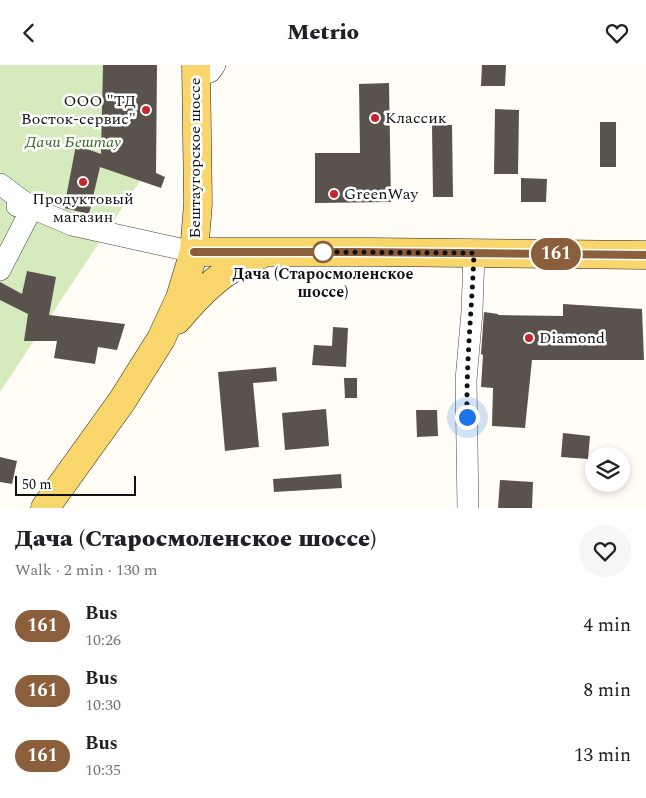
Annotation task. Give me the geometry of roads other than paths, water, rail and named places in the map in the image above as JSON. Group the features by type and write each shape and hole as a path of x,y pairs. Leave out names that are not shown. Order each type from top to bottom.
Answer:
{"main road":[{"name":"Бештаугорское шоссе","path":"45,508 122,401 161,339 180,298 194,252 198,204 202,69"},
{"path":"198,204 205,221 220,233 238,242 271,252"},
{"path":"194,252 646,255"},
{"path":"161,339 198,295 229,269 248,259 271,252"}],"lane":[{"path":"0,184 32,208"},
{"path":"0,202 32,208 72,225 194,252"},
{"path":"0,270 32,208"},
{"path":"468,508 466,380 472,312 474,253"}],"place":[{"name":"ООО \"ТД Восток-сервис\"","path":"146,110"},
{"name":"Классик","path":"375,118"},
{"name":"Продуктовый магазин","path":"83,182"},
{"name":"GreenWay","path":"334,194"},
{"name":"Дача (Старосмоленское шоссе)","path":"323,252"},
{"name":"Diamond","path":"529,338"}],"park label":[{"name":"Дачи Бештау","path":"73,142"}]}
